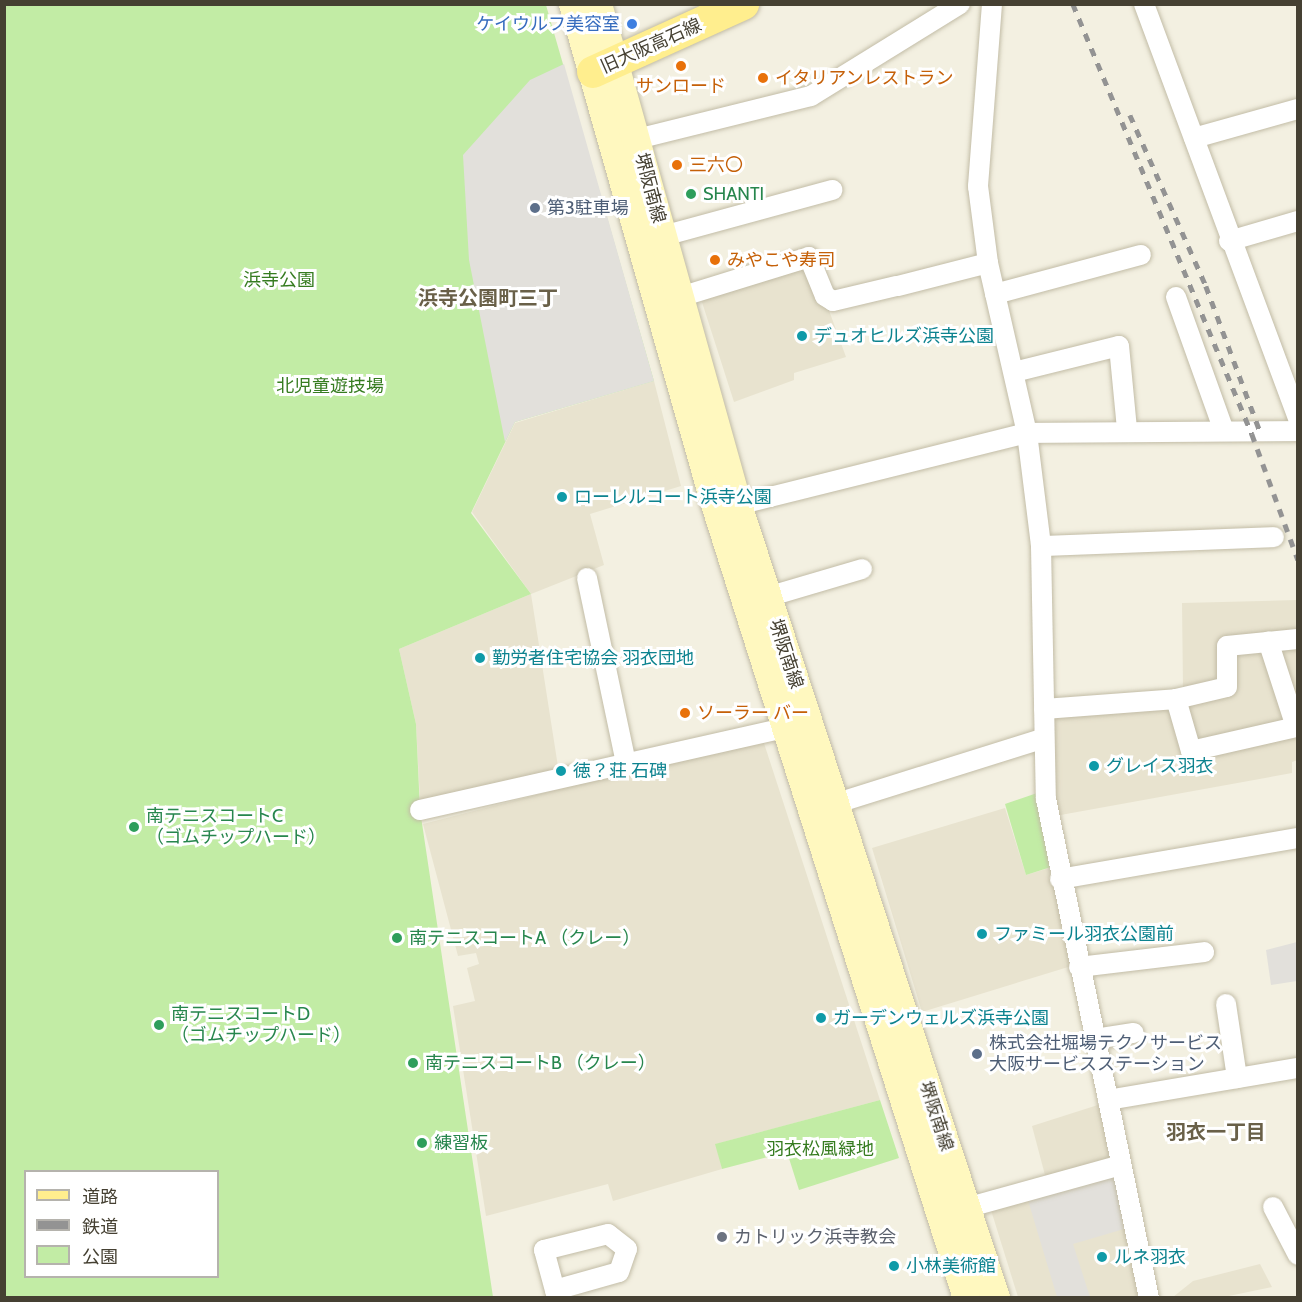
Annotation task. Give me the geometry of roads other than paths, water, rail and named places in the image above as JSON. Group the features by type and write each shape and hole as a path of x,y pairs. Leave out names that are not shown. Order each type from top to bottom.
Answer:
{"main road":[{"name":"堺阪南線","path":"573,4 637,139 652,239 680,297 738,505 767,597 796,725 834,804 996,1298"},
{"name":"堺阪南線","path":"598,4 604,68 652,239 967,1298"},
{"name":"旧大阪高石線","path":"604,68 742,4"}],"street":[{"path":"637,139 811,96 960,4"},
{"path":"992,4 978,186 988,263 1027,433 1041,546 1046,799 1060,879 1108,1100 1118,1166 1149,1298"},
{"path":"1144,4 1194,138 1229,241 1298,419"},
{"path":"1194,138 1298,109"},
{"path":"652,239 832,190"},
{"path":"1229,241 1298,220"},
{"path":"995,294 1141,255"},
{"path":"680,297 808,257 825,296 833,301 988,263"},
{"path":"1176,297 1224,431"},
{"path":"1014,372 1119,346 1127,429"},
{"path":"738,505 1027,433 1127,429 1298,431"},
{"path":"1041,546 1274,537"},
{"path":"767,597 862,568"},
{"path":"588,578 626,763"},
{"path":"1044,709 1176,699 1227,687 1227,646 1298,639"},
{"path":"1176,699 1191,751 1296,726 1268,641"},
{"path":"420,810 796,725"},
{"path":"834,804 1044,738"},
{"path":"1060,879 1298,838"},
{"path":"1079,968 1174,948 1204,952"},
{"path":"1226,1004 1237,1078"},
{"path":"1095,1039 1134,1034"},
{"path":"1108,1100 1298,1068"},
{"path":"966,1208 1118,1166"},
{"path":"1273,1207 1298,1255"}],"railway":[{"path":"1073,4 1252,434 1298,560"},
{"path":"1130,115 1206,286 1260,431"}],"place":[{"name":"ケイウルフ美容室","path":"632,24"},
{"name":"サンロード","path":"681,66"},
{"name":"イタリアンレストラン","path":"763,78"},
{"name":"三六〇","path":"677,165"},
{"name":"SHANTI","path":"691,194"},
{"name":"第3駐車場","path":"535,208"},
{"name":"みやこや寿司","path":"715,260"},
{"name":"デュオヒルズ浜寺公園","path":"802,336"},
{"name":"ローレルコート浜寺公園","path":"562,497"},
{"name":"勤労者住宅協会 羽衣団地","path":"480,658"},
{"name":"ソーラー バー","path":"685,713"},
{"name":"グレイス羽衣","path":"1094,766"},
{"name":"徳？荘 石碑","path":"561,771"},
{"name":"南テニスコートC （ゴムチップハード）","path":"134,827"},
{"name":"ファミール羽衣公園前","path":"982,934"},
{"name":"南テニスコートA （クレー）","path":"397,938"},
{"name":"ガーデンウェルズ浜寺公園","path":"821,1018"},
{"name":"南テニスコートD （ゴムチップハード）","path":"159,1025"},
{"name":"株式会社堀場テクノサービス 大阪サービスステーション","path":"977,1054"},
{"name":"南テニスコートB （クレー）","path":"413,1063"},
{"name":"練習板","path":"422,1143"},
{"name":"カトリック浜寺教会","path":"722,1237"},
{"name":"ルネ羽衣","path":"1102,1257"},
{"name":"小林美術館","path":"894,1266"}],"district":[{"name":"浜寺公園町三丁","path":"488,298"},
{"name":"羽衣一丁目","path":"1216,1132"}],"park label":[{"name":"浜寺公園","path":"279,280"},
{"name":"北児童遊技場","path":"330,386"},
{"name":"羽衣松風緑地","path":"820,1149"}]}
